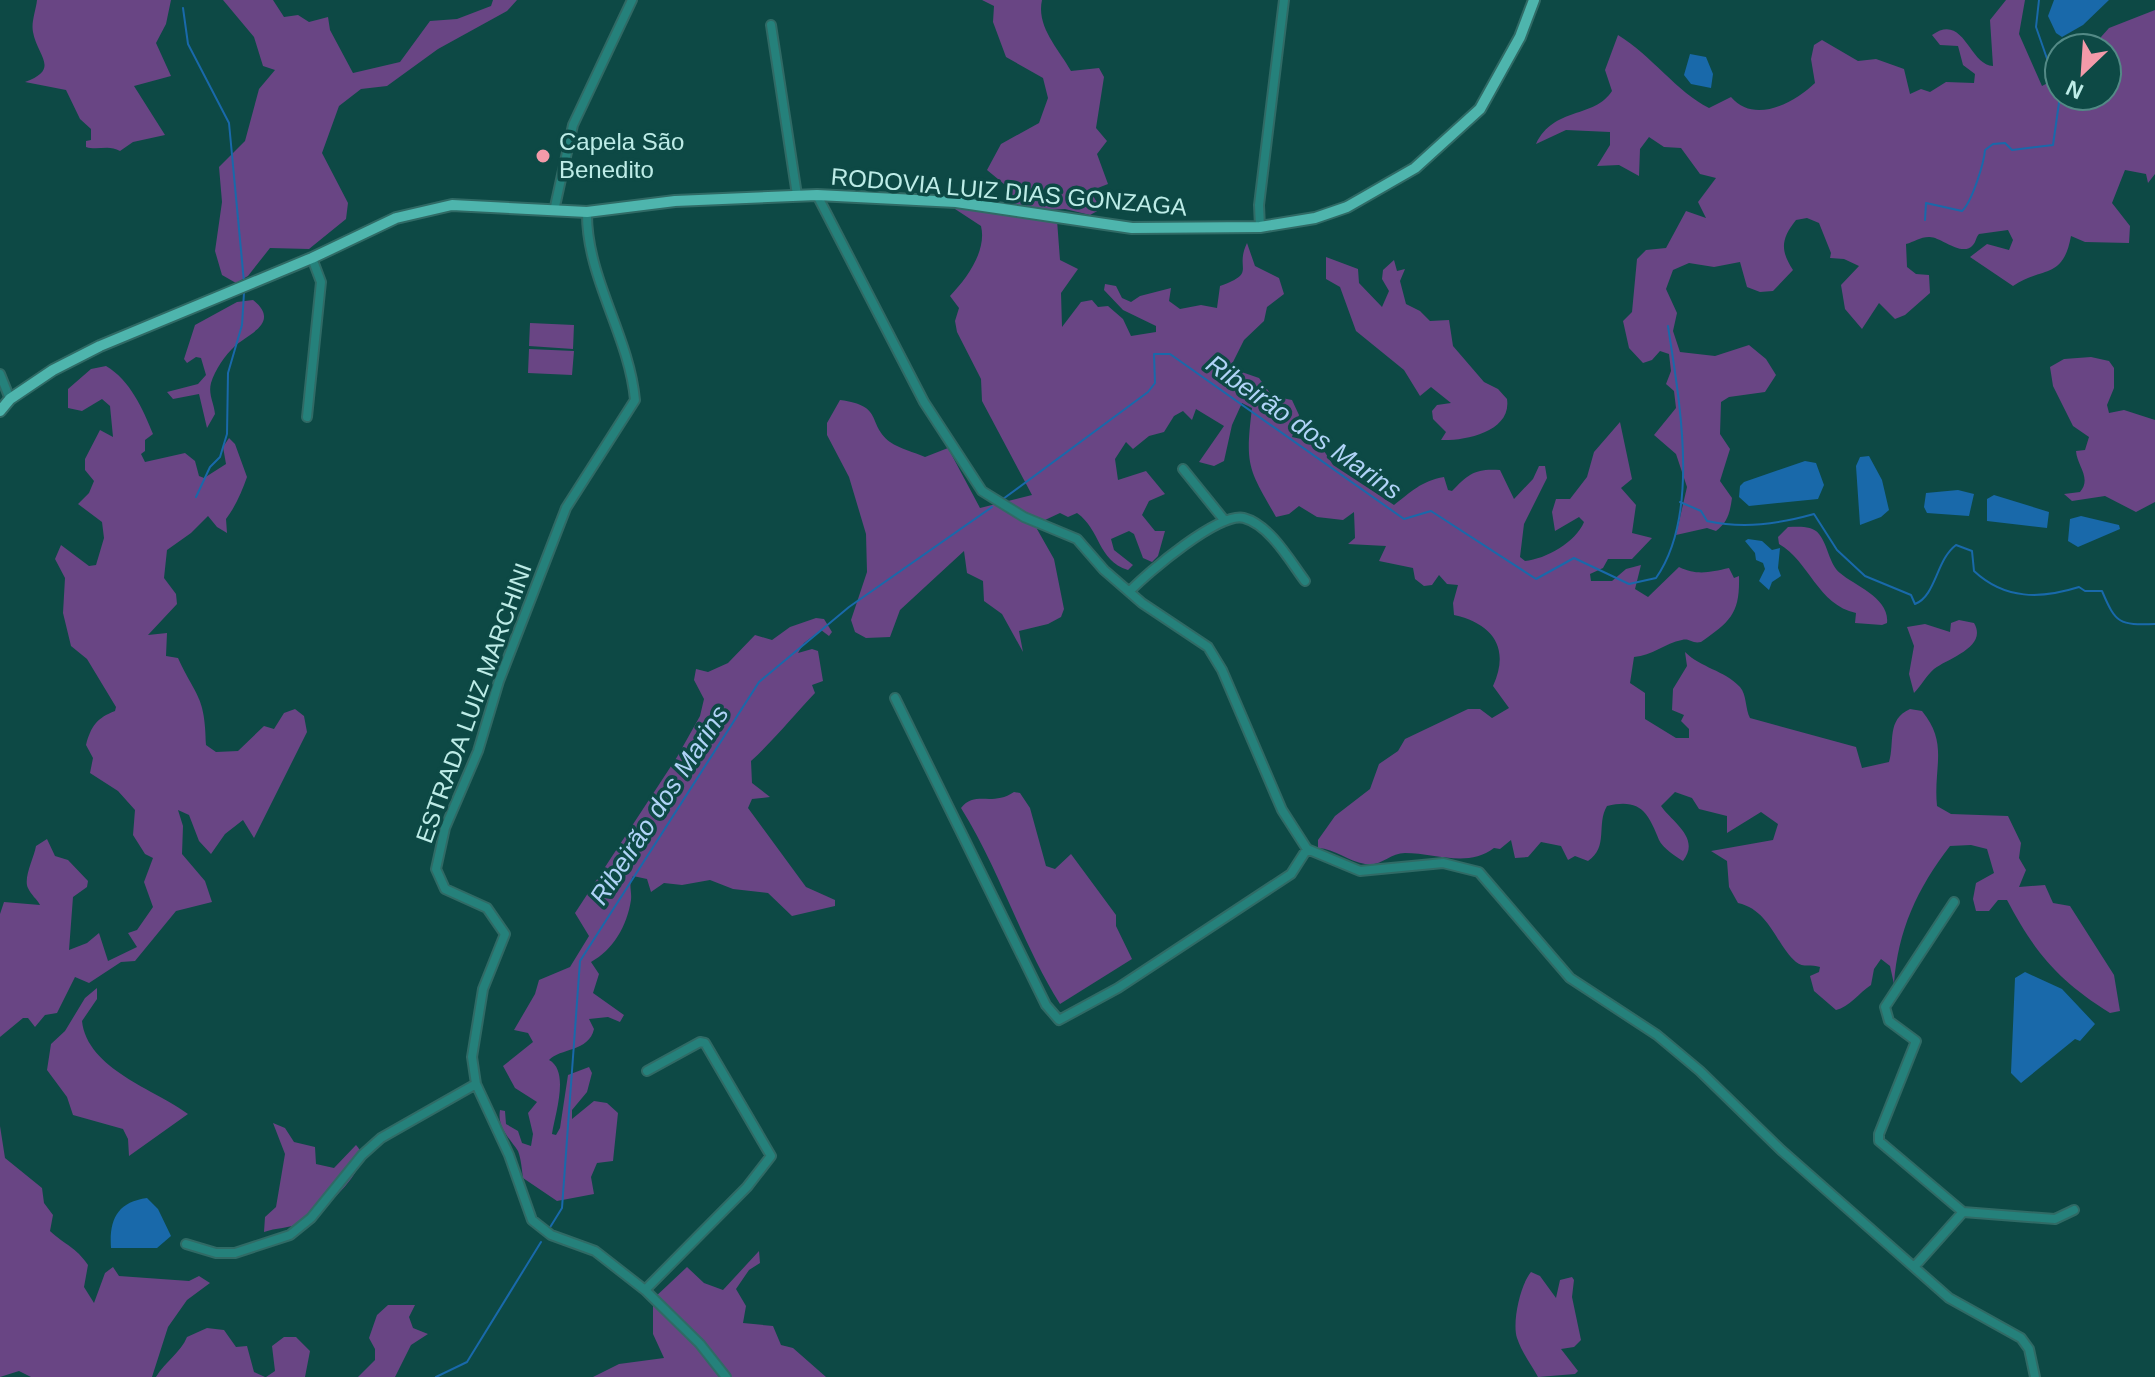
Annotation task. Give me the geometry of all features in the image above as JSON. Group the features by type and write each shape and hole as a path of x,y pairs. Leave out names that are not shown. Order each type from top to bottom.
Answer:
{"main road":[{"name":"RODOVIA LUIZ DIAS GONZAGA","path":"0,411 10,399 100,346 312,258 396,218 430,209 476,205 587,212 675,201 817,195 956,202 1132,228 1260,227 1315,218 1347,207 1415,168 1451,138 1480,109 1520,37 1534,0"}],"street":[{"path":"554,211 573,125 632,0"},
{"path":"1260,227 1261,191 1284,0"},
{"path":"771,25 797,195"},
{"path":"817,195 917,389 982,491 1024,517 1077,539 1104,570 1208,647 1222,670 1282,810 1307,849 1360,871 1443,863 1479,872 1501,893 1570,978 1657,1035 1700,1071 1781,1150 1960,1305 2021,1338 2029,1349 2035,1377"},
{"name":"ESTRADA LUIZ MARCHINI","path":"587,212 592,254 625,348 635,400 566,508 499,681 478,751 445,828 436,869 439,882 445,889 487,908 505,934 483,989 472,1057 476,1084 509,1155 532,1220 551,1235 595,1251 645,1290 700,1344 726,1377"},
{"path":"307,417 321,282 312,258"},
{"path":"0,374 10,399"},
{"path":"1183,469 1225,521"},
{"path":"1130,591 1184,546 1225,521 1245,518 1255,524 1305,581"},
{"path":"895,698 1046,1005 1059,1020 1118,988 1291,874 1307,849"},
{"path":"1954,902 1885,1007 1889,1021 1916,1041 1878,1138 1963,1212 2055,1219 2074,1210"},
{"path":"645,1290 747,1187 771,1156 705,1043 700,1042 647,1071"},
{"path":"186,1244 216,1253 235,1253 290,1235 311,1218 362,1155 381,1138 476,1084"},
{"path":"1914,1267 1963,1212"}],"shaded area":[{"path":"37,0 171,0 166,24 156,43 171,76 134,86 165,135 133,142 120,151 86,147 86,141 91,140 91,129 80,119 66,90 25,82 36,77 44,67 33,28"},
{"path":"223,0 273,0 284,17 298,15 309,22 328,17 330,30 353,73 400,62 430,21 457,19 491,6 493,0 517,0 507,11 438,49 387,86 361,89 339,106 322,153 348,203 346,219 309,249 270,248 248,276 236,283 222,275 215,251 222,202 219,167 245,141 259,89 275,70 263,66 254,37"},
{"path":"982,0 1042,0 1045,29 1071,71 1099,68 1104,77 1096,128 1107,141 1097,154 1108,184 1090,191 1101,209 1090,215 1065,209 1030,211 1057,220 1060,260 1078,269 1061,293 1062,327 1081,302 1092,300 1098,307 1108,306 1123,319 1131,336 1156,332 1156,326 1123,310 1104,290 1105,284 1116,286 1122,298 1131,302 1140,296 1171,288 1169,301 1180,309 1201,305 1217,308 1220,286 1242,273 1247,243 1255,266 1279,278 1284,294 1267,307 1264,321 1244,340 1230,368 1259,378 1272,396 1292,400 1299,415 1292,437 1319,443 1333,465 1394,505 1429,481 1444,477 1448,490 1452,491 1473,473 1485,470 1500,470 1514,499 1533,479 1539,466 1545,466 1547,478 1524,524 1520,557 1525,561 1559,548 1580,529 1584,522 1579,517 1555,531 1552,512 1556,499 1570,499 1587,477 1594,452 1620,422 1632,479 1621,488 1636,505 1632,533 1652,538 1632,559 1608,559 1603,568 1590,574 1591,581 1612,581 1626,569 1641,565 1635,589 1648,597 1679,567 1698,572 1729,568 1734,578 1739,576 1738,599 1732,615 1711,635 1701,642 1682,640 1634,657 1630,683 1645,693 1645,719 1676,738 1689,738 1689,729 1681,721 1684,715 1672,710 1673,689 1687,666 1685,652 1740,687 1750,718 1856,747 1862,768 1889,762 1897,719 1910,709 1922,711 1938,745 1937,806 1951,814 2008,816 2021,843 2019,858 2026,870 2019,887 2045,885 2053,903 2070,906 2114,975 2120,1011 2110,1013 2062,977 2038,950 2007,900 1998,900 1989,911 1976,911 1973,899 1976,883 1994,873 1987,849 1971,845 1950,846 1919,894 1900,946 1894,984 1890,966 1881,959 1874,969 1871,985 1850,1003 1836,1010 1814,991 1810,976 1819,972 1820,967 1796,962 1765,920 1749,907 1738,903 1729,887 1727,861 1711,851 1773,840 1778,824 1761,812 1727,833 1727,816 1699,809 1692,798 1675,792 1661,806 1687,838 1688,853 1683,861 1661,843 1647,815 1628,804 1607,806 1598,849 1588,861 1575,856 1568,860 1561,846 1541,842 1528,857 1515,858 1511,840 1500,849 1494,848 1473,857 1405,853 1371,864 1318,848 1318,840 1335,816 1370,789 1379,764 1398,751 1405,739 1468,709 1480,709 1492,718 1509,708 1493,686 1500,661 1495,640 1479,625 1454,615 1453,603 1458,585 1447,584 1439,575 1432,585 1424,586 1415,579 1413,568 1379,561 1386,546 1348,544 1355,538 1354,512 1343,520 1317,517 1299,506 1289,514 1276,517 1251,466 1252,408 1242,403 1232,425 1224,461 1214,466 1199,462 1224,426 1196,409 1192,420 1183,411 1174,416 1164,432 1149,436 1133,449 1126,442 1115,459 1118,480 1146,471 1165,494 1149,501 1142,515 1155,531 1165,531 1158,556 1152,562 1143,558 1134,534 1129,531 1111,539 1114,550 1133,565 1128,570 1118,565 1110,559 1091,528 1077,513 1068,517 1060,513 1045,520 1037,529 1054,559 1064,609 1061,617 1048,624 1019,631 1023,652 1002,614 984,601 983,581 967,573 964,551 900,610 890,637 866,638 855,632 851,620 867,572 866,534 849,477 827,435 827,423 840,400 863,406 883,435 898,447 925,457 948,448 980,508 1032,495 982,401 981,379 957,332 955,321 959,308 950,296 974,264 982,235 981,226 955,209 1008,206 1011,196 1004,184 987,170 1001,144 1039,123 1048,98 1043,78 1006,57 993,22 994,6"},
{"path":"2006,0 2025,0 2019,34 2043,85 2043,112 2123,112 2123,32 2105,32 2155,10 2155,174 2148,183 2146,174 2125,170 2112,203 2130,226 2129,243 2085,242 2071,236 2063,260 2057,266 2013,286 1970,257 1987,244 2009,250 2013,240 2008,230 1979,234 1973,245 1963,249 1926,237 1906,244 1907,267 1916,274 1929,275 1930,293 1905,315 1895,319 1879,303 1862,329 1845,309 1841,285 1859,266 1844,259 1830,258 1831,253 1819,223 1807,218 1796,220 1787,233 1784,250 1793,270 1773,291 1760,292 1747,287 1740,262 1714,267 1689,263 1673,270 1666,289 1677,313 1673,331 1680,352 1715,356 1749,345 1766,359 1776,375 1765,392 1729,397 1721,402 1720,434 1730,449 1720,481 1732,498 1726,520 1716,531 1707,528 1676,535 1687,487 1676,454 1654,435 1676,408 1674,391 1666,384 1671,371 1669,354 1660,351 1652,360 1643,363 1629,348 1623,321 1632,312 1637,259 1646,250 1666,248 1686,211 1706,218 1698,202 1716,178 1700,174 1681,148 1664,147 1649,137 1640,149 1639,176 1619,165 1597,166 1610,145 1610,132 1566,130 1536,144 1553,124 1595,106 1612,91 1605,70 1618,35 1686,93 1709,108 1731,97 1741,105 1763,110 1786,103 1815,83 1811,59 1814,45 1822,40 1858,61 1876,59 1904,69 1910,94 1921,89 1930,92 1946,82 1974,83 1975,74 1963,65 1958,46 1940,45 1932,35 1952,30 1959,34 1978,58 1993,66 1990,20"},
{"path":"1326,257 1358,269 1359,283 1382,307 1389,291 1382,279 1383,270 1394,260 1397,271 1405,269 1400,281 1406,304 1430,321 1449,320 1453,346 1484,382 1498,389 1507,399 1507,410 1502,419 1494,427 1473,436 1441,440 1446,432 1433,419 1432,411 1437,405 1451,403 1431,387 1420,396 1404,370 1356,331 1340,287 1326,279"},
{"path":"253,300 261,308 263,322 231,350 215,373 210,391 215,414 207,428 199,394 173,399 167,392 198,384 206,375 201,358 196,357 187,363 184,359 195,325 237,302"},
{"path":"530,323 574,325 573,349 529,346"},
{"path":"529,349 574,351 572,375 528,373"},
{"path":"2091,357 2109,361 2114,368 2114,388 2107,405 2109,413 2124,410 2155,420 2155,502 2136,512 2105,496 2072,501 2064,494 2080,492 2083,487 2085,482 2076,451 2085,450 2089,437 2073,426 2053,386 2050,367 2064,359"},
{"path":"106,366 129,387 153,434 145,440 145,451 141,454 145,462 185,453 195,461 199,476 204,478 226,464 223,447 229,438 235,444 247,477 226,519 227,533 208,516 167,550 164,578 176,594 177,604 148,635 167,633 166,656 178,658 202,706 206,745 216,752 238,751 264,726 274,729 284,713 295,709 304,716 307,732 254,838 243,820 225,834 211,854 199,841 189,815 178,810 183,826 182,854 205,881 212,902 176,911 135,961 121,962 89,983 75,977 57,1013 45,1015 35,1027 28,1018 23,1018 0,1037 0,914 4,902 40,905 27,884 36,846 47,839 55,856 68,860 88,881 87,887 73,897 69,950 87,943 99,933 108,961 137,947 128,933 137,930 153,907 144,882 153,858 145,854 133,835 135,810 118,791 90,773 93,758 86,745 90,733 99,720 115,711 116,707 87,659 71,646 63,613 65,578 55,559 61,545 89,566 96,565 104,538 102,522 78,504 89,493 94,481 85,470 85,459 100,430 113,437 110,406 102,399 82,411 68,408 68,389 91,369"},
{"path":"1788,527 1805,527 1816,531 1836,569 1883,606 1887,623 1855,623 1856,613 1832,601 1779,544 1778,537"},
{"path":"816,618 824,619 832,632 829,636 821,630 804,643 798,653 812,649 818,651 823,681 812,685 815,693 751,761 752,783 770,797 752,799 748,808 806,887 835,900 835,906 792,916 768,893 733,889 710,880 682,885 664,883 651,892 647,879 633,876 629,910 622,928 606,951 591,962 599,974 593,993 624,1015 620,1022 608,1017 589,1019 594,1029 586,1042 549,1060 559,1073 560,1083 552,1134 556,1135 560,1128 568,1075 589,1067 592,1073 587,1092 572,1110 572,1119 594,1101 607,1103 618,1113 613,1161 597,1163 591,1177 594,1194 557,1201 523,1178 518,1151 500,1122 500,1110 505,1111 506,1124 518,1131 522,1143 531,1146 533,1134 528,1113 537,1102 515,1088 503,1066 533,1042 528,1033 514,1030 535,994 539,980 570,967 589,936 575,913 677,757 700,716 704,699 694,680 696,669 708,672 728,663 755,635 772,640 790,627"},
{"path":"1959,620 1974,623 1976,639 1965,651 1934,669 1914,693 1909,674 1914,646 1907,627 1925,624 1950,632 1951,623"},
{"path":"1020,793 1030,808 1046,866 1055,869 1071,854 1116,915 1116,926 1132,959 1060,1004 961,808 972,800 998,798"},
{"path":"97,988 97,999 82,1021 87,1038 96,1052 125,1076 188,1114 129,1156 128,1139 123,1129 73,1115 67,1097 47,1070 51,1044 65,1031 85,998"},
{"path":"273,1123 285,1128 294,1142 315,1147 316,1164 334,1168 356,1145 361,1154 353,1176 320,1210 301,1223 264,1232 265,1217 276,1207 285,1154"},
{"path":"0,1126 5,1158 42,1188 44,1203 53,1215 50,1231 75,1250 88,1265 84,1287 94,1303 105,1273 113,1267 119,1276 189,1281 199,1276 210,1283 187,1300 168,1327 152,1377 31,1377 19,1371 0,1377"},
{"path":"759,1251 760,1263 749,1270 736,1289 746,1306 743,1323 773,1326 781,1345 793,1348 826,1377 593,1377 619,1364 664,1358 653,1334 653,1299 687,1267 704,1283 723,1290"},
{"path":"1531,1272 1540,1276 1556,1298 1560,1280 1572,1277 1574,1280 1572,1297 1581,1340 1574,1347 1561,1349 1578,1371 1575,1374 1538,1377 1519,1343 1516,1314 1523,1286"},
{"path":"388,1305 415,1305 409,1317 413,1328 428,1334 411,1345 395,1377 358,1377 375,1360 375,1349 369,1338 377,1315"},
{"path":"207,1328 224,1330 236,1347 247,1346 254,1372 265,1377 156,1377 187,1337"},
{"path":"284,1337 296,1337 310,1351 305,1377 266,1377 275,1371 272,1346"}],"water":[{"path":"2054,0 2109,0 2083,25 2071,32 2056,32 2048,16"},
{"path":"1690,54 1706,57 1713,74 1711,88 1691,84 1684,75"},
{"path":"1869,456 1882,480 1889,510 1881,517 1860,525 1856,466 1860,457"},
{"path":"1805,461 1816,463 1824,485 1818,499 1749,506 1739,497 1740,486 1744,482"},
{"path":"1958,490 1974,494 1969,516 1927,513 1924,507 1926,493"},
{"path":"1994,495 2049,512 2047,528 1987,521 1987,499"},
{"path":"2081,516 2119,525 2120,529 2078,547 2068,541 2070,519"},
{"path":"1745,541 1762,541 1772,550 1780,548 1778,568 1781,576 1772,582 1769,590 1759,581 1765,569"},
{"path":"2025,972 2062,989 2095,1024 2080,1041 2075,1039 2021,1083 2011,1073 2015,978"},
{"path":"147,1198 158,1209 171,1236 157,1248 111,1248 117,1214 128,1204"}],"waterway":[{"path":"2039,0 2036,27 2043,47"},
{"name":"Ribeirão dos Marins","path":"183,8 188,44 229,123 244,282"},
{"path":"1925,220 1926,203 1962,211 1977,182 1985,150 1993,144 2005,143 2012,150 2053,145 2058,112"},
{"name":"Ribeirão dos Marins","path":"196,497 210,467 220,457 227,434 228,373 242,325 244,293"},
{"name":"Ribeirão dos Marins","path":"1003,499 1148,392 1155,383 1154,354 1170,354 1404,519 1431,511 1536,579 1574,558 1629,584 1656,578 1670,552 1682,489 1681,421 1668,326"},
{"path":"1680,502 1701,511 1707,521 1734,525 1774,523 1814,514 1837,550 1865,576 1911,595 1915,604 1927,594 1944,559 1956,545 1972,551 1974,571 1998,587 2037,595 2079,587 2085,591 2102,591 2120,620 2155,624"},
{"name":"Ribeirão dos Marins","path":"549,1229 562,1208 580,961 759,682 849,607 992,507"},
{"name":"Ribeirão dos Marins","path":"436,1377 467,1362 541,1242"}],"place":[{"name":"Capela São Benedito","path":"543,156"}]}
